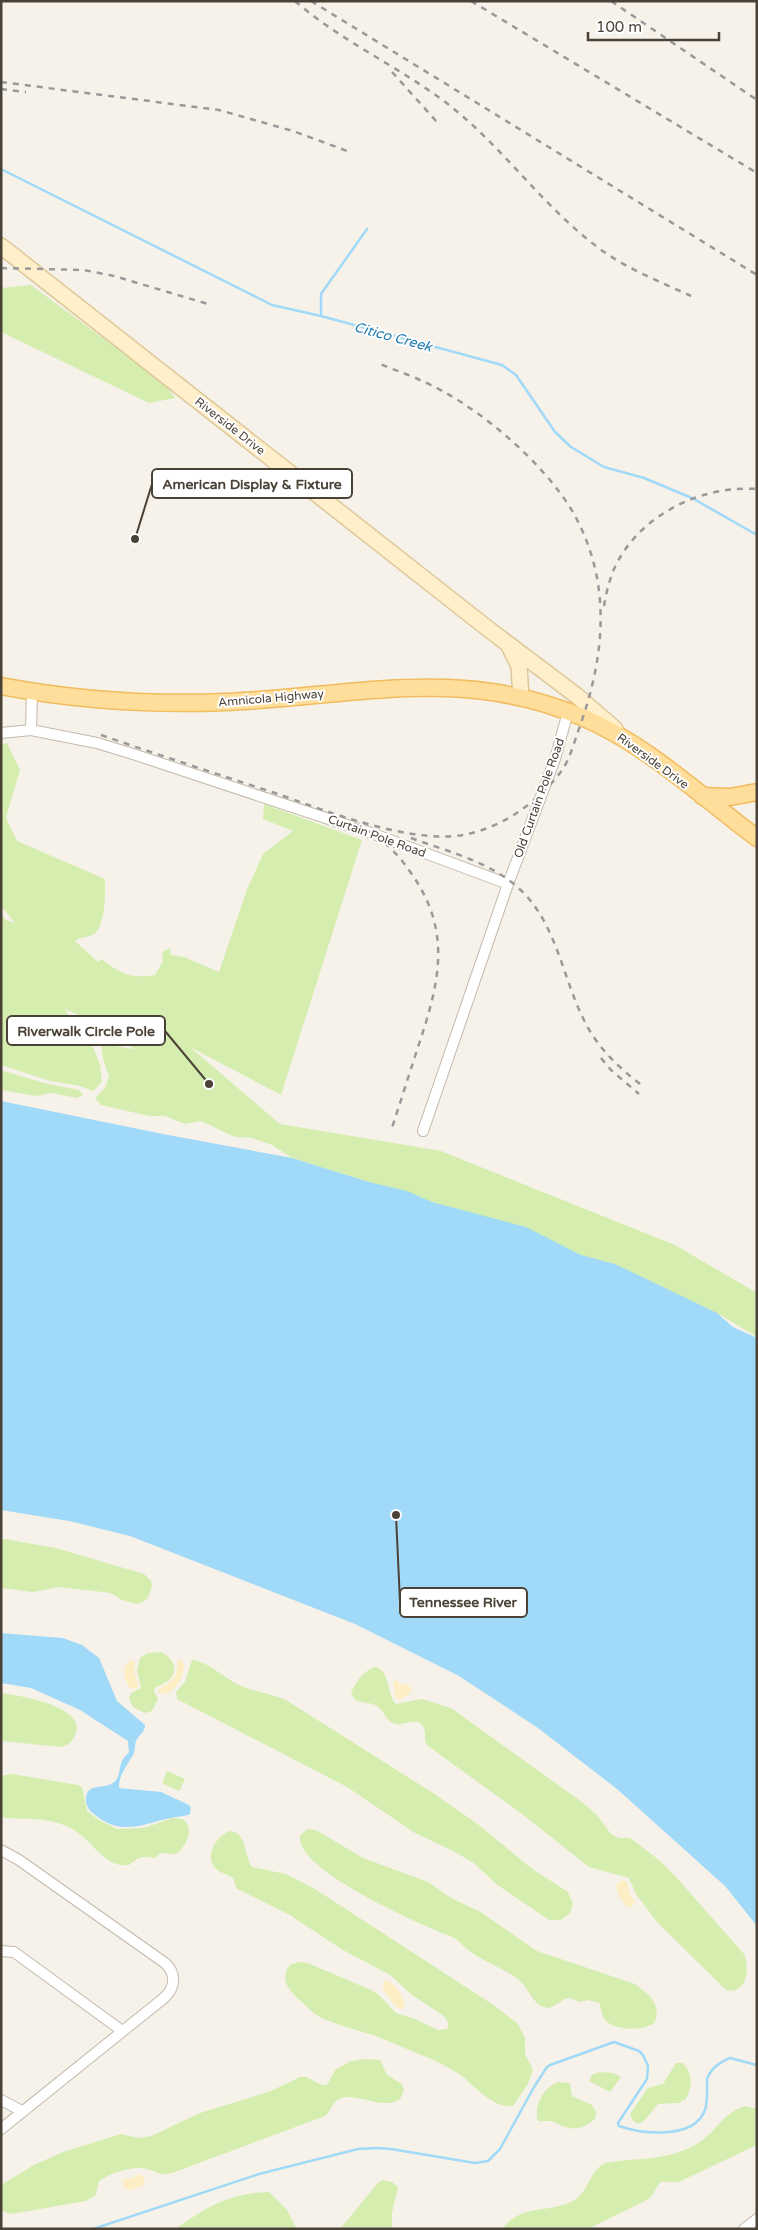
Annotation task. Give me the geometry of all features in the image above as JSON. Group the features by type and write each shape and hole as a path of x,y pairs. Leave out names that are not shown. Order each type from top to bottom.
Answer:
{"main road":[{"name":"Amnicola Highway","path":"1,686 32,692 124,702 174,704 227,702 382,688 434,687 477,689 539,703"},
{"name":"Riverside Drive","path":"539,703 598,724 628,741 756,836"},
{"path":"702,796 730,797 757,792"}],"street":[{"name":"Riverside Drive","path":"1,246 508,644 519,666 521,698"},
{"path":"508,644 577,696 628,741"},
{"path":"31,730 32,692"},
{"name":"Old Curtain Pole Road","path":"508,884 555,759 568,712"},
{"name":"Curtain Pole Road","path":"1,733 31,730 97,743 371,833 508,884"},
{"path":"423,1131 508,884"},
{"path":"1,1850 19,1860 170,1968 173,1982 168,1994 121,2030 1,2129"},
{"path":"1,1951 14,1952 121,2030"},
{"path":"1,2100 22,2111"},
{"path":"744,2229 757,2219"}],"green space":[{"path":"31,285 165,384 175,398 149,403 1,332 1,288"},
{"path":"7,743 20,770 6,818 17,841 105,879 104,908 101,924 94,934 75,941 98,962 101,959 132,976 155,975 163,961 162,952 170,948 171,955 184,957 219,972 246,892 263,854 293,831 263,819 264,804 362,840 281,1095 190,1047 280,1124 441,1151 675,1245 757,1293 757,1337 717,1313 432,1202 292,1158 272,1145 252,1138 235,1137 201,1121 185,1124 165,1116 149,1116 101,1105 95,1098 105,1088 109,1077 101,1044 134,1049 99,1025 65,1009 79,1031 89,1038 100,1064 102,1082 93,1091 80,1086 50,1081 1,1065 1,913 6,920 15,923 1,906 1,744"},
{"path":"1,1070 44,1083 79,1090 83,1095 77,1098 51,1093 36,1096 1,1090"},
{"path":"5,1539 56,1548 144,1574 151,1581 152,1586 148,1598 136,1604 122,1600 110,1593 94,1591 59,1587 33,1592 1,1588 1,1540"},
{"path":"160,1652 171,1660 174,1672 173,1676 155,1688 154,1691 158,1699 152,1711 145,1713 133,1707 129,1698 131,1693 141,1688 137,1670 140,1658 148,1653"},
{"path":"192,1660 209,1666 243,1687 286,1700 433,1793 479,1825 531,1868 568,1892 573,1904 570,1913 561,1920 549,1920 496,1884 475,1864 415,1833 347,1787 177,1699 176,1692 185,1682"},
{"path":"376,1667 384,1674 396,1704 422,1699 451,1708 582,1802 597,1815 611,1834 619,1838 633,1840 659,1860 744,1954 747,1966 743,1984 739,1988 726,1990 657,1922 636,1894 629,1878 589,1867 522,1814 428,1746 425,1741 425,1730 422,1725 416,1722 392,1723 377,1706 355,1700 351,1694 357,1681 372,1668"},
{"path":"1,1693 45,1702 66,1712 73,1719 77,1727 72,1740 61,1747 1,1741"},
{"path":"167,1771 185,1779 179,1791 162,1783"},
{"path":"12,1774 82,1787 87,1811 99,1820 117,1829 144,1828 172,1818 183,1819 189,1829 187,1841 176,1854 161,1853 155,1858 141,1857 129,1865 111,1862 83,1837 66,1826 49,1821 1,1817 1,1776"},
{"path":"307,1829 316,1830 363,1858 428,1882 451,1898 479,1911 537,1951 635,1984 649,1995 655,2004 657,2013 655,2022 645,2027 631,2029 617,2027 604,2019 599,2003 588,2000 580,2002 566,1998 549,2008 540,2005 518,1979 480,1958 454,1938 414,1921 362,1895 338,1880 317,1864 304,1850 300,1836"},
{"path":"230,1831 239,1835 252,1867 286,1874 315,1889 492,2004 517,2023 525,2038 525,2054 533,2070 528,2084 513,2106 498,2104 459,2074 432,2060 378,2037 321,2018 294,1995 286,1981 287,1971 290,1965 299,1962 308,1963 371,1990 379,1995 396,2013 415,2019 438,2030 447,2029 449,2024 444,2016 412,1995 390,1975 343,1950 288,1914 237,1889 233,1878 216,1869 211,1859 211,1853 216,1842 225,1833"},
{"path":"365,2059 380,2060 387,2075 402,2084 404,2091 400,2099 385,2103 344,2097 335,2102 325,2116 169,2174 160,2174 141,2168 125,2170 99,2181 96,2195 86,2201 9,2214 1,2210 1,2185 34,2165 63,2152 121,2134 138,2138 151,2136 200,2113 271,2091 300,2077 306,2077 322,2085 327,2085 335,2070 351,2061"},
{"path":"676,2063 682,2063 689,2071 691,2085 686,2099 679,2103 658,2104 641,2123 637,2123 630,2114 648,2088 663,2084"},
{"path":"600,2072 613,2073 621,2077 610,2092 589,2081 592,2075"},
{"path":"559,2082 570,2083 572,2096 592,2105 596,2112 595,2119 579,2128 565,2127 552,2121 538,2121 537,2109 541,2097 544,2092"},
{"path":"746,2106 757,2109 757,2145 681,2181 660,2182 651,2197 645,2201 588,2229 502,2229 518,2215 573,2201 582,2192 596,2171 605,2163 661,2157 683,2150 702,2140 731,2113"},
{"path":"382,2180 392,2182 398,2187 392,2213 392,2229 340,2229 377,2184"},
{"path":"269,2192 287,2210 297,2229 175,2229 219,2203 241,2195"}],"sand":[{"path":"179,1659 184,1663 184,1668 177,1685 169,1692 158,1693 159,1689 170,1681 177,1672 177,1662"},
{"path":"131,1660 135,1662 134,1674 139,1686 134,1689 130,1688 124,1673 126,1666"},
{"path":"396,1680 401,1684 409,1685 412,1689 410,1693 399,1700 396,1699 393,1682"},
{"path":"622,1880 627,1882 630,1895 635,1902 631,1907 626,1906 619,1896 616,1885"},
{"path":"386,1980 393,1984 400,1993 405,2004 403,2009 397,2008 383,1990 383,1984"},
{"path":"139,2174 145,2178 143,2186 130,2190 124,2188 123,2179 133,2178"}],"water":[{"path":"1,1101 292,1158 369,1182 407,1191 432,1202 526,1227 581,1255 615,1264 717,1313 733,1327 757,1338 757,1926 725,1886 617,1789 538,1728 459,1676 355,1624 130,1536 69,1521 1,1510"},
{"path":"1,1633 63,1638 82,1645 99,1658 117,1701 145,1725 136,1741 133,1755 122,1775 119,1788 161,1792 191,1807 190,1814 132,1827 123,1827 104,1821 92,1812 86,1802 87,1793 92,1788 107,1785 116,1780 121,1764 129,1752 128,1741 80,1710 31,1688 1,1683"}],"waterway":[{"name":"Citico Creek","path":"1,169 272,305 321,316 502,365 516,375 555,432 571,447 604,467 644,478 692,498 757,535"},
{"path":"321,316 321,294 367,229"},
{"path":"93,2229 259,2174 358,2149 391,2149 475,2163 488,2161 500,2149 547,2067 614,2042 639,2051 648,2066 647,2079 618,2123 619,2126 641,2131 666,2132 679,2130 699,2120 705,2110 707,2079 716,2066 723,2061 730,2058 757,2065"}],"railway":[{"path":"295,1 351,42 411,78 449,105 488,140 542,197 600,249 633,269 691,296"},
{"path":"311,1 757,275"},
{"path":"471,1 757,173"},
{"path":"611,1 757,100"},
{"path":"392,72 437,122"},
{"path":"1,82 219,110 293,131 350,152"},
{"path":"1,89 26,92"},
{"path":"1,268 84,270 114,276 208,304"},
{"path":"101,735 343,817 418,835 442,837 477,832 517,813 540,795 560,773 572,751 588,699 595,673 599,646 601,619 599,593 594,566 586,540 574,514 546,475 507,437 464,404 443,391 380,364"},
{"path":"604,606 612,574 625,550 638,534 655,519 673,508 714,492 735,489 757,489"},
{"path":"354,824 379,838 406,865 424,895 433,916 437,937 438,959 432,1002 391,1131"},
{"path":"411,838 465,857 491,869 515,885 529,898 556,946 582,1016 594,1037 608,1056 644,1087"},
{"path":"601,1058 611,1070 639,1094"}],"place":[{"name":"American Display & Fixture","path":"135,539"},
{"name":"Riverwalk Circle Pole","path":"209,1084"},
{"name":"Tennessee River","path":"396,1515"}]}
